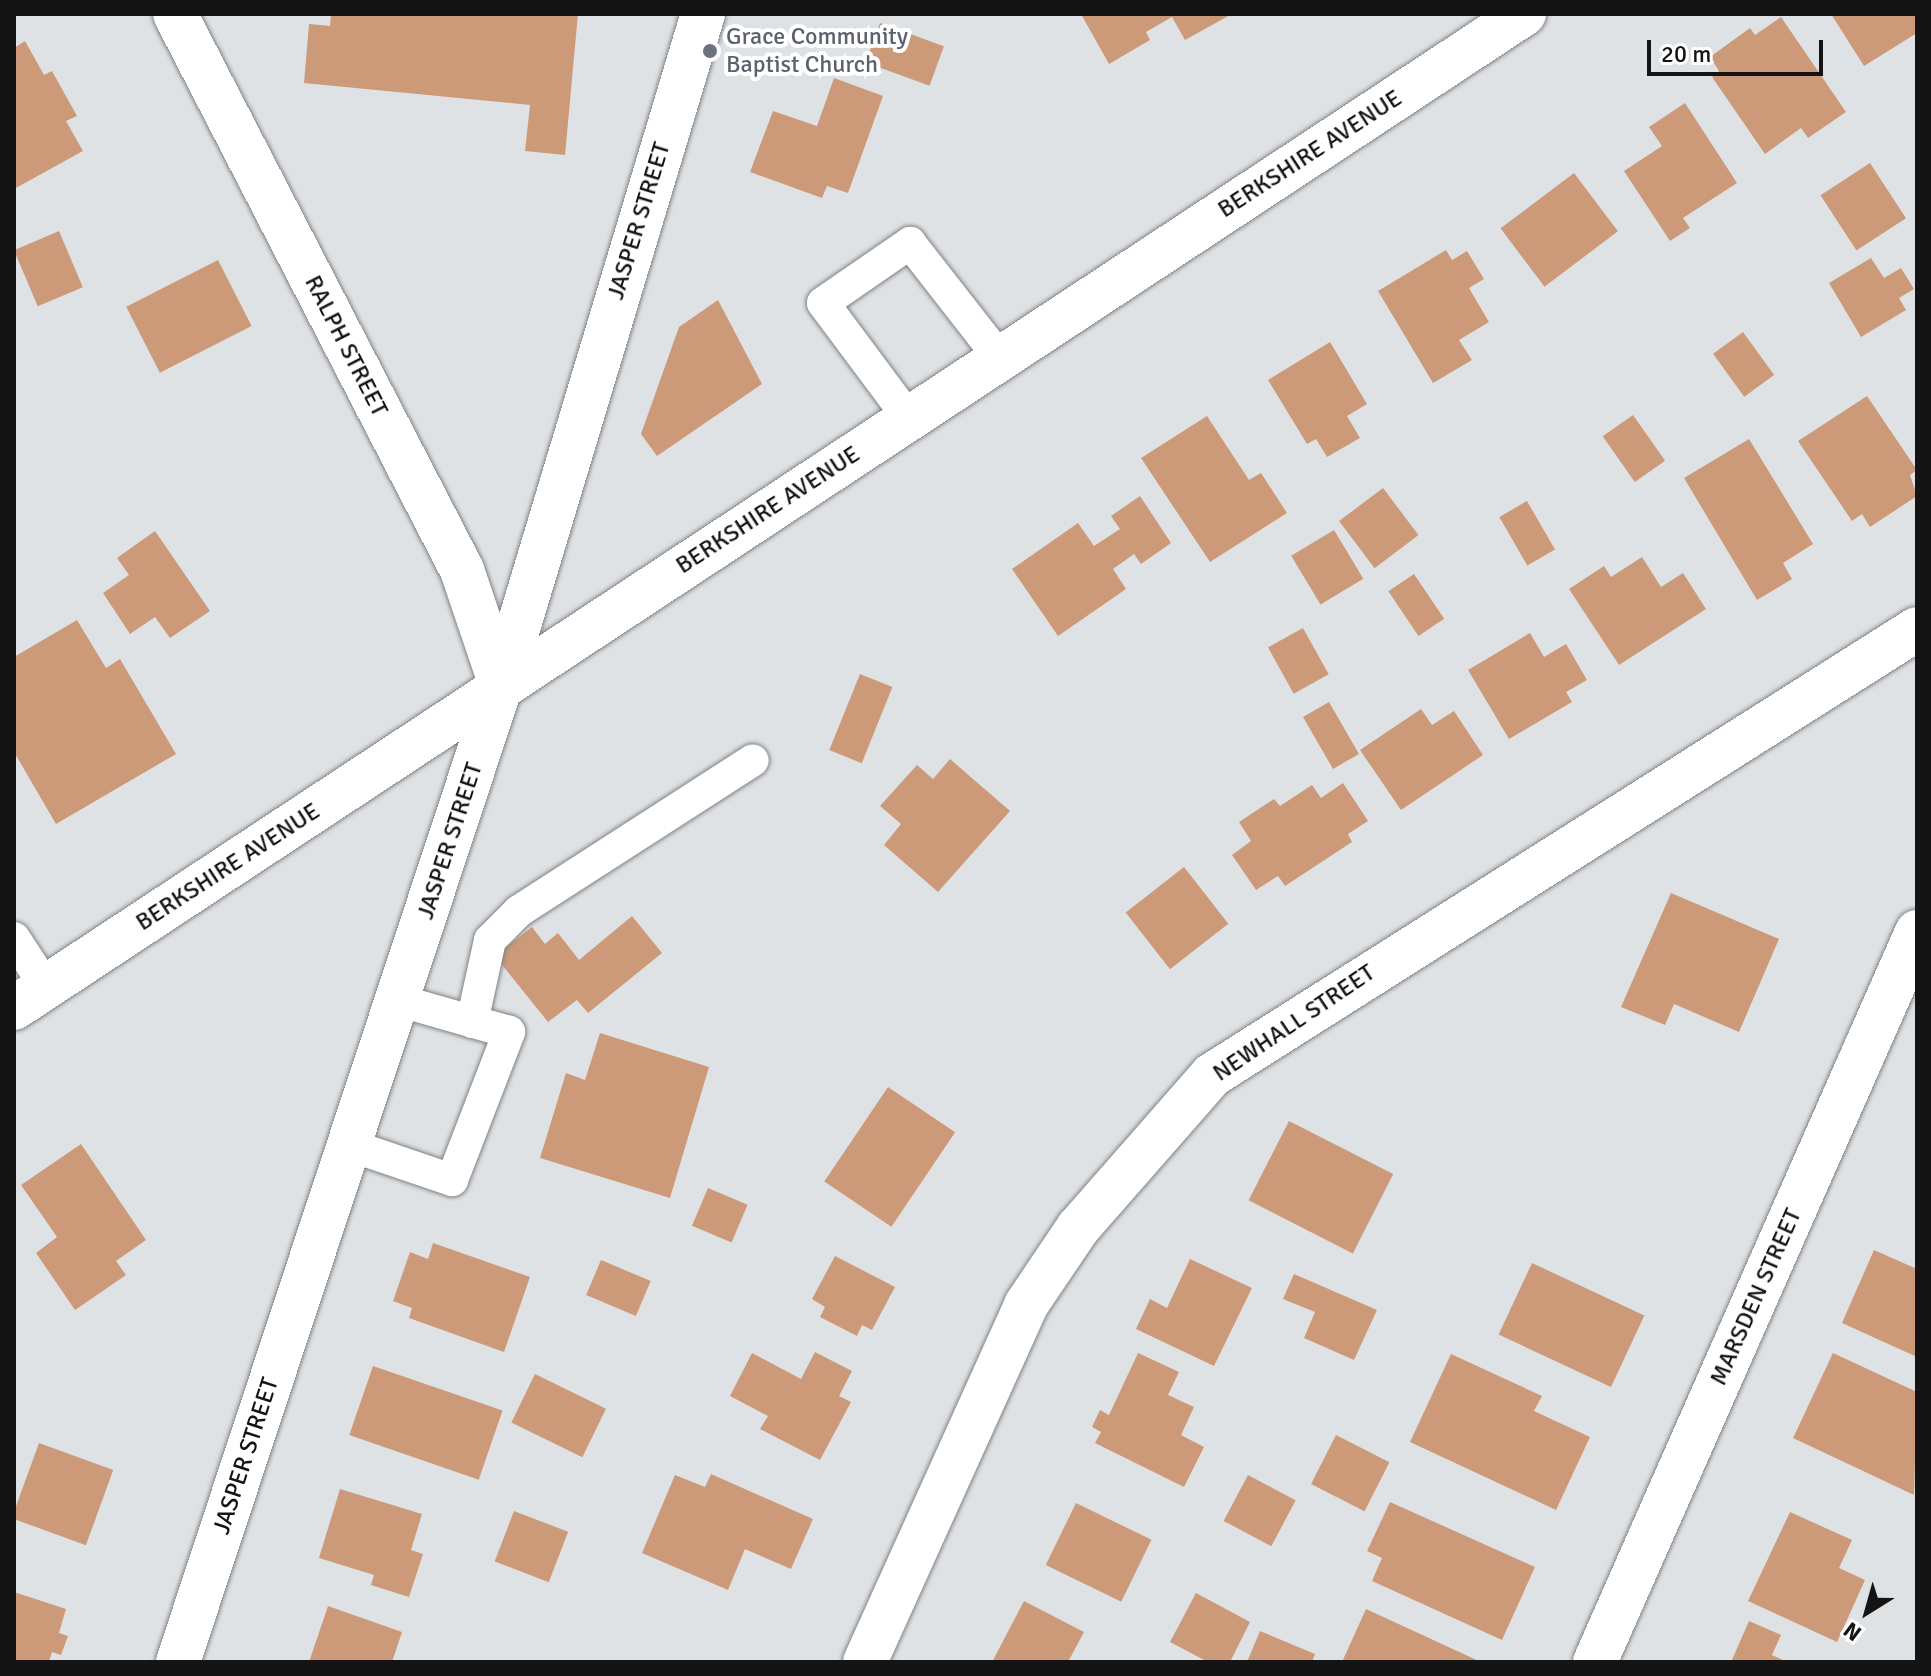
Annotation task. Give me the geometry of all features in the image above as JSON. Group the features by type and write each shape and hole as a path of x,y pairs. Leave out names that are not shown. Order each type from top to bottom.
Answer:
{"main road":[{"name":"RALPH STREET","path":"175,14 462,570 501,685"},
{"name":"JASPER STREET","path":"178,1662 501,685 703,14"},
{"name":"BERKSHIRE AVENUE","path":"30,998 1514,17"},
{"name":"NEWHALL STREET","path":"865,1662 1026,1305 1078,1228 1212,1075 1917,629"},
{"name":"MARSDEN STREET","path":"1595,1662 1917,932"}],"lane":[{"path":"908,417 823,303 910,243 1000,358"},
{"path":"472,1022 490,940 519,911 753,760"},
{"path":"14,938 30,998"},
{"path":"349,1145 452,1180 509,1032 397,1000"}],"building":[{"path":"331,14 578,14 565,155 525,151 530,105 304,83 309,24 330,26"},
{"path":"1081,14 1232,14 1185,40 1172,17 1146,32 1150,40 1109,64"},
{"path":"1831,14 1917,14 1917,33 1864,66"},
{"path":"1781,17 1846,112 1808,138 1801,128 1765,154 1712,77 1719,71 1710,57 1750,28 1755,35"},
{"path":"880,23 944,46 930,86 866,62"},
{"path":"25,41 44,75 52,71 77,116 66,121 83,151 14,189 14,48"},
{"path":"834,78 883,96 848,193 827,186 822,198 750,172 773,111 817,126"},
{"path":"1685,103 1737,183 1683,218 1690,228 1670,241 1624,171 1662,146 1649,127"},
{"path":"1870,163 1906,218 1856,250 1821,195"},
{"path":"1574,173 1618,231 1544,287 1501,228"},
{"path":"59,231 83,287 38,306 14,250"},
{"path":"1446,250 1452,260 1467,251 1484,279 1469,288 1489,322 1459,340 1472,360 1433,383 1378,291"},
{"path":"1871,258 1884,278 1901,268 1914,289 1899,298 1906,310 1861,337 1829,283"},
{"path":"218,260 252,326 160,373 126,307"},
{"path":"718,300 762,384 657,456 641,434 679,327"},
{"path":"1743,332 1774,375 1744,397 1713,354"},
{"path":"1330,342 1367,404 1347,416 1360,438 1327,457 1316,439 1307,444 1268,380"},
{"path":"1867,396 1917,470 1910,475 1917,496 1870,527 1862,514 1852,521 1798,441"},
{"path":"1633,415 1665,461 1635,482 1603,436"},
{"path":"1207,416 1249,480 1261,473 1287,513 1210,562 1141,458"},
{"path":"1749,439 1813,544 1783,563 1792,579 1757,600 1684,478"},
{"path":"1383,488 1419,535 1375,568 1339,521"},
{"path":"1140,496 1171,543 1141,564 1134,554 1113,569 1126,589 1058,636 1012,569 1078,523 1094,546 1120,529 1111,516"},
{"path":"1527,501 1555,549 1527,565 1499,517"},
{"path":"1334,530 1363,579 1320,605 1291,556"},
{"path":"155,531 210,611 170,638 155,617 130,634 103,593 129,575 117,558"},
{"path":"1642,557 1661,587 1683,573 1706,609 1619,665 1569,589 1604,566 1611,577"},
{"path":"1414,574 1444,619 1418,636 1388,591"},
{"path":"77,620 106,668 120,659 176,754 56,824 14,752 14,657"},
{"path":"1303,628 1329,674 1294,694 1268,647"},
{"path":"1530,633 1544,657 1566,644 1587,680 1566,692 1572,702 1509,739 1468,670"},
{"path":"860,674 892,687 862,763 829,750"},
{"path":"1329,702 1359,754 1333,769 1303,717"},
{"path":"1421,709 1432,725 1454,711 1483,755 1401,810 1360,750"},
{"path":"950,759 1010,811 938,892 884,845 901,824 880,806 917,765 933,779"},
{"path":"1343,783 1368,821 1348,834 1352,842 1285,886 1278,876 1256,890 1232,855 1251,841 1239,822 1274,799 1280,806 1312,785 1321,798"},
{"path":"1184,867 1228,924 1170,969 1126,913"},
{"path":"1671,893 1779,939 1739,1032 1674,1004 1665,1025 1621,1007"},
{"path":"632,916 662,953 588,1013 577,1000 548,1022 495,956 532,927 545,944 558,933 579,960"},
{"path":"600,1033 709,1067 670,1198 540,1158 566,1073 585,1080"},
{"path":"888,1087 955,1132 891,1227 824,1182"},
{"path":"1289,1121 1393,1174 1353,1253 1249,1200"},
{"path":"81,1144 146,1240 116,1261 126,1275 75,1310 36,1253 57,1237 21,1185"},
{"path":"708,1188 748,1205 732,1243 692,1226"},
{"path":"433,1243 530,1277 504,1352 409,1318 412,1308 393,1301 410,1252 428,1259"},
{"path":"1874,1250 1917,1269 1917,1357 1842,1323"},
{"path":"835,1256 895,1287 872,1330 862,1325 857,1336 820,1317 825,1307 812,1299"},
{"path":"1190,1259 1252,1288 1214,1366 1136,1329 1150,1299 1167,1308"},
{"path":"601,1260 651,1281 636,1316 586,1295"},
{"path":"1532,1263 1644,1315 1611,1387 1499,1335"},
{"path":"1294,1274 1377,1310 1354,1360 1304,1338 1315,1312 1283,1299"},
{"path":"815,1352 852,1371 839,1396 851,1402 820,1460 760,1429 768,1416 730,1396 752,1353 801,1379"},
{"path":"1138,1353 1179,1372 1168,1395 1194,1407 1181,1435 1204,1447 1184,1487 1095,1443 1101,1432 1092,1427 1100,1410 1109,1415"},
{"path":"1833,1353 1917,1392 1914,1495 1793,1438"},
{"path":"1451,1354 1542,1396 1534,1411 1590,1437 1556,1510 1410,1442"},
{"path":"373,1366 503,1411 479,1480 349,1435"},
{"path":"535,1374 606,1409 582,1457 511,1423"},
{"path":"1336,1435 1389,1462 1364,1511 1311,1484"},
{"path":"39,1443 113,1470 86,1545 14,1519"},
{"path":"711,1474 813,1519 791,1569 745,1549 728,1590 642,1553 675,1475 705,1487"},
{"path":"1248,1475 1296,1500 1271,1546 1224,1521"},
{"path":"340,1489 422,1514 411,1550 423,1554 409,1597 371,1585 374,1575 319,1558"},
{"path":"1390,1502 1535,1567 1502,1640 1372,1581 1382,1558 1367,1551"},
{"path":"1076,1503 1151,1540 1121,1602 1046,1565"},
{"path":"514,1511 568,1532 549,1582 495,1561"},
{"path":"1790,1512 1852,1540 1839,1568 1865,1580 1837,1642 1748,1601"},
{"path":"14,1592 66,1609 59,1633 68,1636 61,1655 52,1652 49,1662 14,1662"},
{"path":"1196,1593 1250,1622 1230,1662 1208,1662 1170,1642"},
{"path":"1024,1601 1084,1632 1068,1662 992,1662"},
{"path":"328,1606 402,1632 392,1662 309,1662"},
{"path":"1366,1609 1481,1662 1342,1662"},
{"path":"1749,1621 1781,1635 1772,1655 1787,1662 1731,1662"},
{"path":"1260,1631 1315,1654 1312,1662 1247,1662"}],"place":[{"name":"Grace Community Baptist Church","path":"710,51"}]}
